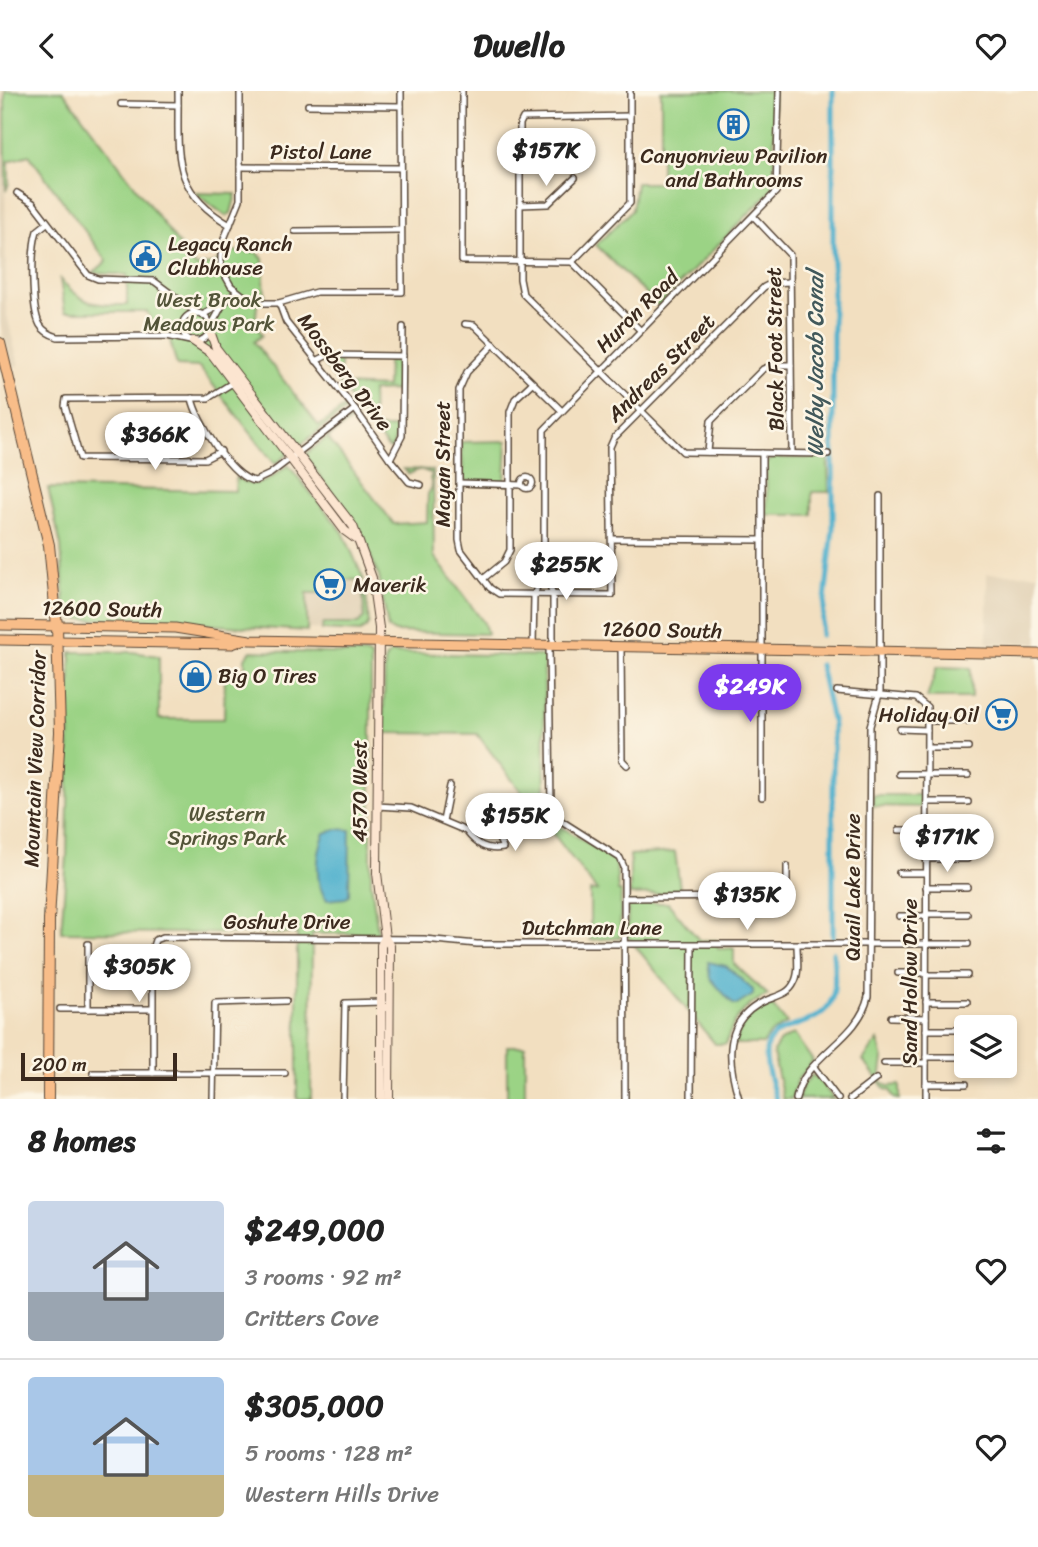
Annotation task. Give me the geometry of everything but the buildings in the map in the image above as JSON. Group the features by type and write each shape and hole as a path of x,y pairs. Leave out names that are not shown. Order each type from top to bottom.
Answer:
{"highway":[{"name":"Mountain View Corridor","path":"0,342 49,545 58,641 60,741 49,920 48,1099"}],"main road":[{"path":"210,330 216,348 294,456"},
{"path":"192,341 211,353 294,456"},
{"name":"4570 West","path":"294,456 353,526 376,598 377,873 385,939 381,945 389,1099"},
{"name":"12600 South","path":"0,625 175,628 243,640 1038,654"},
{"name":"12600 South","path":"0,639 232,644 243,640"},
{"name":"4570 West","path":"381,1099 385,1002"}],"street":[{"path":"178,91 178,158 184,181 201,206 230,225"},
{"path":"240,91 240,200 222,248 221,268 236,292 257,302 279,303 316,292 402,292 401,91"},
{"path":"462,91 463,261 572,262 640,330"},
{"path":"572,262 630,203 630,91"},
{"name":"Huron Road","path":"625,898 622,860 560,820 551,809 553,596 544,565 544,430 599,371 754,217 778,189 779,91"},
{"path":"121,104 178,105"},
{"path":"307,105 401,106"},
{"path":"630,116 523,118 520,124 520,261 523,294 678,449 828,454"},
{"name":"Pistol Lane","path":"240,167 401,168"},
{"path":"520,205 548,204 575,179"},
{"path":"17,193 33,203 91,277 153,281 163,286 179,303 208,321 210,330"},
{"name":"Black Foot Street","path":"754,217 790,255 792,453"},
{"path":"47,223 37,231 35,241 35,303 39,323 44,331 66,338 167,337 192,341 205,338 223,304"},
{"path":"295,231 401,230"},
{"name":"Andreas Street","path":"612,595 610,447 614,438 764,287 790,282"},
{"path":"167,337 182,325 188,315 199,314 223,304 236,292"},
{"path":"179,303 182,325 192,341"},
{"name":"Mossberg Drive","path":"279,303 286,322 355,409 390,459 409,482 421,485"},
{"path":"465,324 474,325 561,410"},
{"path":"390,459 402,436 403,327"},
{"name":"Mayan Street","path":"494,344 467,372 459,390 461,550 483,579 499,594 612,595"},
{"path":"316,361 328,355 402,356"},
{"path":"708,452 711,421 764,369 773,365 790,365"},
{"path":"221,451 205,459 80,458 65,406 66,399 192,398 216,395 234,382"},
{"path":"483,579 508,556 510,412 515,399 532,383"},
{"path":"192,398 195,415 241,477 248,480 262,479 355,409"},
{"path":"762,453 762,797"},
{"path":"459,484 522,483 528,488 533,483 543,483"},
{"name":"Quail Lake Drive","path":"796,1099 803,1079 853,1028 862,1015 868,991 870,726 879,697 880,496"},
{"path":"612,539 762,540"},
{"name":"Huron Road","path":"533,645 534,596 544,565"},
{"path":"621,647 622,760 627,765"},
{"path":"837,691 922,700 927,707 927,720 968,721"},
{"name":"Sand Hollow Drive","path":"926,1099 927,720"},
{"path":"900,730 927,730"},
{"path":"927,748 968,748"},
{"path":"899,774 968,775"},
{"path":"443,821 450,786"},
{"path":"927,802 968,802"},
{"path":"377,806 411,808 466,831 475,842 492,850 503,848 498,838 480,830 466,831"},
{"path":"899,830 968,831"},
{"path":"926,859 967,859"},
{"path":"625,1099 625,898 787,897 787,866"},
{"path":"899,873 926,873"},
{"path":"926,887 967,887"},
{"path":"899,916 967,914"},
{"name":"Goshute Drive","path":"153,1073 155,940 163,937 385,939"},
{"name":"Dutchman Lane","path":"385,939 477,944 968,944"},
{"path":"88,944 88,1009"},
{"path":"691,1099 692,945"},
{"path":"738,1099 729,1058 733,1032 752,1009 782,995 793,986 797,976 797,945"},
{"path":"898,973 967,975"},
{"path":"213,1099 215,1003 286,1001"},
{"path":"343,1099 345,1003 385,1002"},
{"path":"926,1002 967,1002"},
{"path":"60,1009 152,1009"},
{"path":"891,1017 926,1017"},
{"path":"926,1030 954,1030"},
{"path":"884,1063 954,1058"},
{"path":"814,1067 838,1099"},
{"path":"93,1073 285,1073"},
{"path":"850,1099 876,1079"},
{"path":"926,1084 967,1084"}],"shaded area":[{"path":"0,91 5,91 6,311 19,366 12,366 0,323"},
{"path":"987,574 1038,574 1038,643 987,643"},
{"path":"307,579 363,580 369,615 368,626 360,631 307,629"}],"green space":[{"name":"West Brook Meadows Park","path":"5,91 63,91 196,267 216,263 225,251 257,252 263,259 265,299 258,298 255,324 262,335 254,342 319,426 348,405 345,411 275,464 199,367 177,366 168,333 151,333 151,319 147,312 65,312 60,279 76,294 90,302 127,305 127,275 93,273 107,261 29,155 9,161 9,183 6,191"},
{"path":"661,91 774,91 774,182 771,191 658,306 596,245 632,210 636,183 661,183"},
{"path":"195,193 236,194 231,213 226,216"},
{"path":"327,360 340,360 340,385 387,387 388,360 397,362 398,390 372,391 373,428 398,428 392,449 388,448 325,366"},
{"path":"352,417 356,417 328,438 394,524 427,522 428,494 432,487 430,478 433,474 422,470 433,470 434,556 484,623 487,634 395,632 388,628 379,577 364,539 305,455"},
{"path":"507,441 505,481 464,481 461,442"},
{"path":"772,458 828,458 829,492 812,492 812,515 767,515 766,463"},
{"path":"288,465 343,532 364,580 321,579 321,593 307,593 307,631 137,620 73,619 65,613 61,546 48,488 235,491 236,477 243,482 257,484 270,479"},
{"path":"404,469 419,470 409,474"},
{"path":"363,592 366,593 369,623 366,628 360,632 322,630 323,624 358,624 364,618"},
{"name":"Western Springs Park","path":"251,651 366,654 371,657 371,882 378,933 312,934 311,1099 297,1099 297,934 61,932 67,857 71,652 132,652 159,656 159,719 224,719 225,672 229,669 245,668 245,658"},
{"path":"391,653 544,656 545,810 552,821 616,861 618,891 621,891 620,938 590,940 590,891 597,891 477,734 383,733 385,659"},
{"path":"937,667 971,668 971,698 927,698"},
{"path":"873,795 921,795 921,807 873,806"},
{"path":"675,852 680,888 664,894 630,895 630,855"},
{"path":"628,903 668,903 699,940 717,940 718,949 734,948 734,964 768,995 746,1008 732,1028 726,1044 715,1044 627,936"},
{"path":"770,1003 787,1023 770,1034 763,1044 734,1044 746,1018"},
{"path":"794,1034 813,1061 798,1079 791,1099 783,1099 773,1052 780,1041"},
{"path":"878,1040 883,1059 880,1080 888,1086 900,1085 900,1099 894,1098 890,1090 885,1089 863,1060"},
{"path":"507,1046 525,1046 525,1099 507,1099"},
{"path":"812,1075 834,1099 798,1099 803,1085"}],"water":[{"path":"336,829 350,830 349,895 346,898 327,900 318,876 318,858 325,833"},
{"path":"708,962 726,966 753,990 753,995 737,1005 733,1004 710,978"}],"waterway":[{"name":"Welby Jacob Canal","path":"821,635 833,529 833,91"},
{"name":"Welby Jacob Canal","path":"820,665 833,725 833,937"},
{"name":"Welby Jacob Canal","path":"776,1099 767,1065 767,1046 771,1038 778,1033 808,1021 825,1010 834,990 833,952"}],"place":[{"name":"Canyonview Pavilion and Bathrooms","path":"734,124"},
{"name":"Legacy Ranch Clubhouse","path":"145,256"},
{"name":"Maverik","path":"330,585"},
{"name":"Big O Tires","path":"195,676"},
{"name":"Holiday Oil","path":"1002,715"}]}
